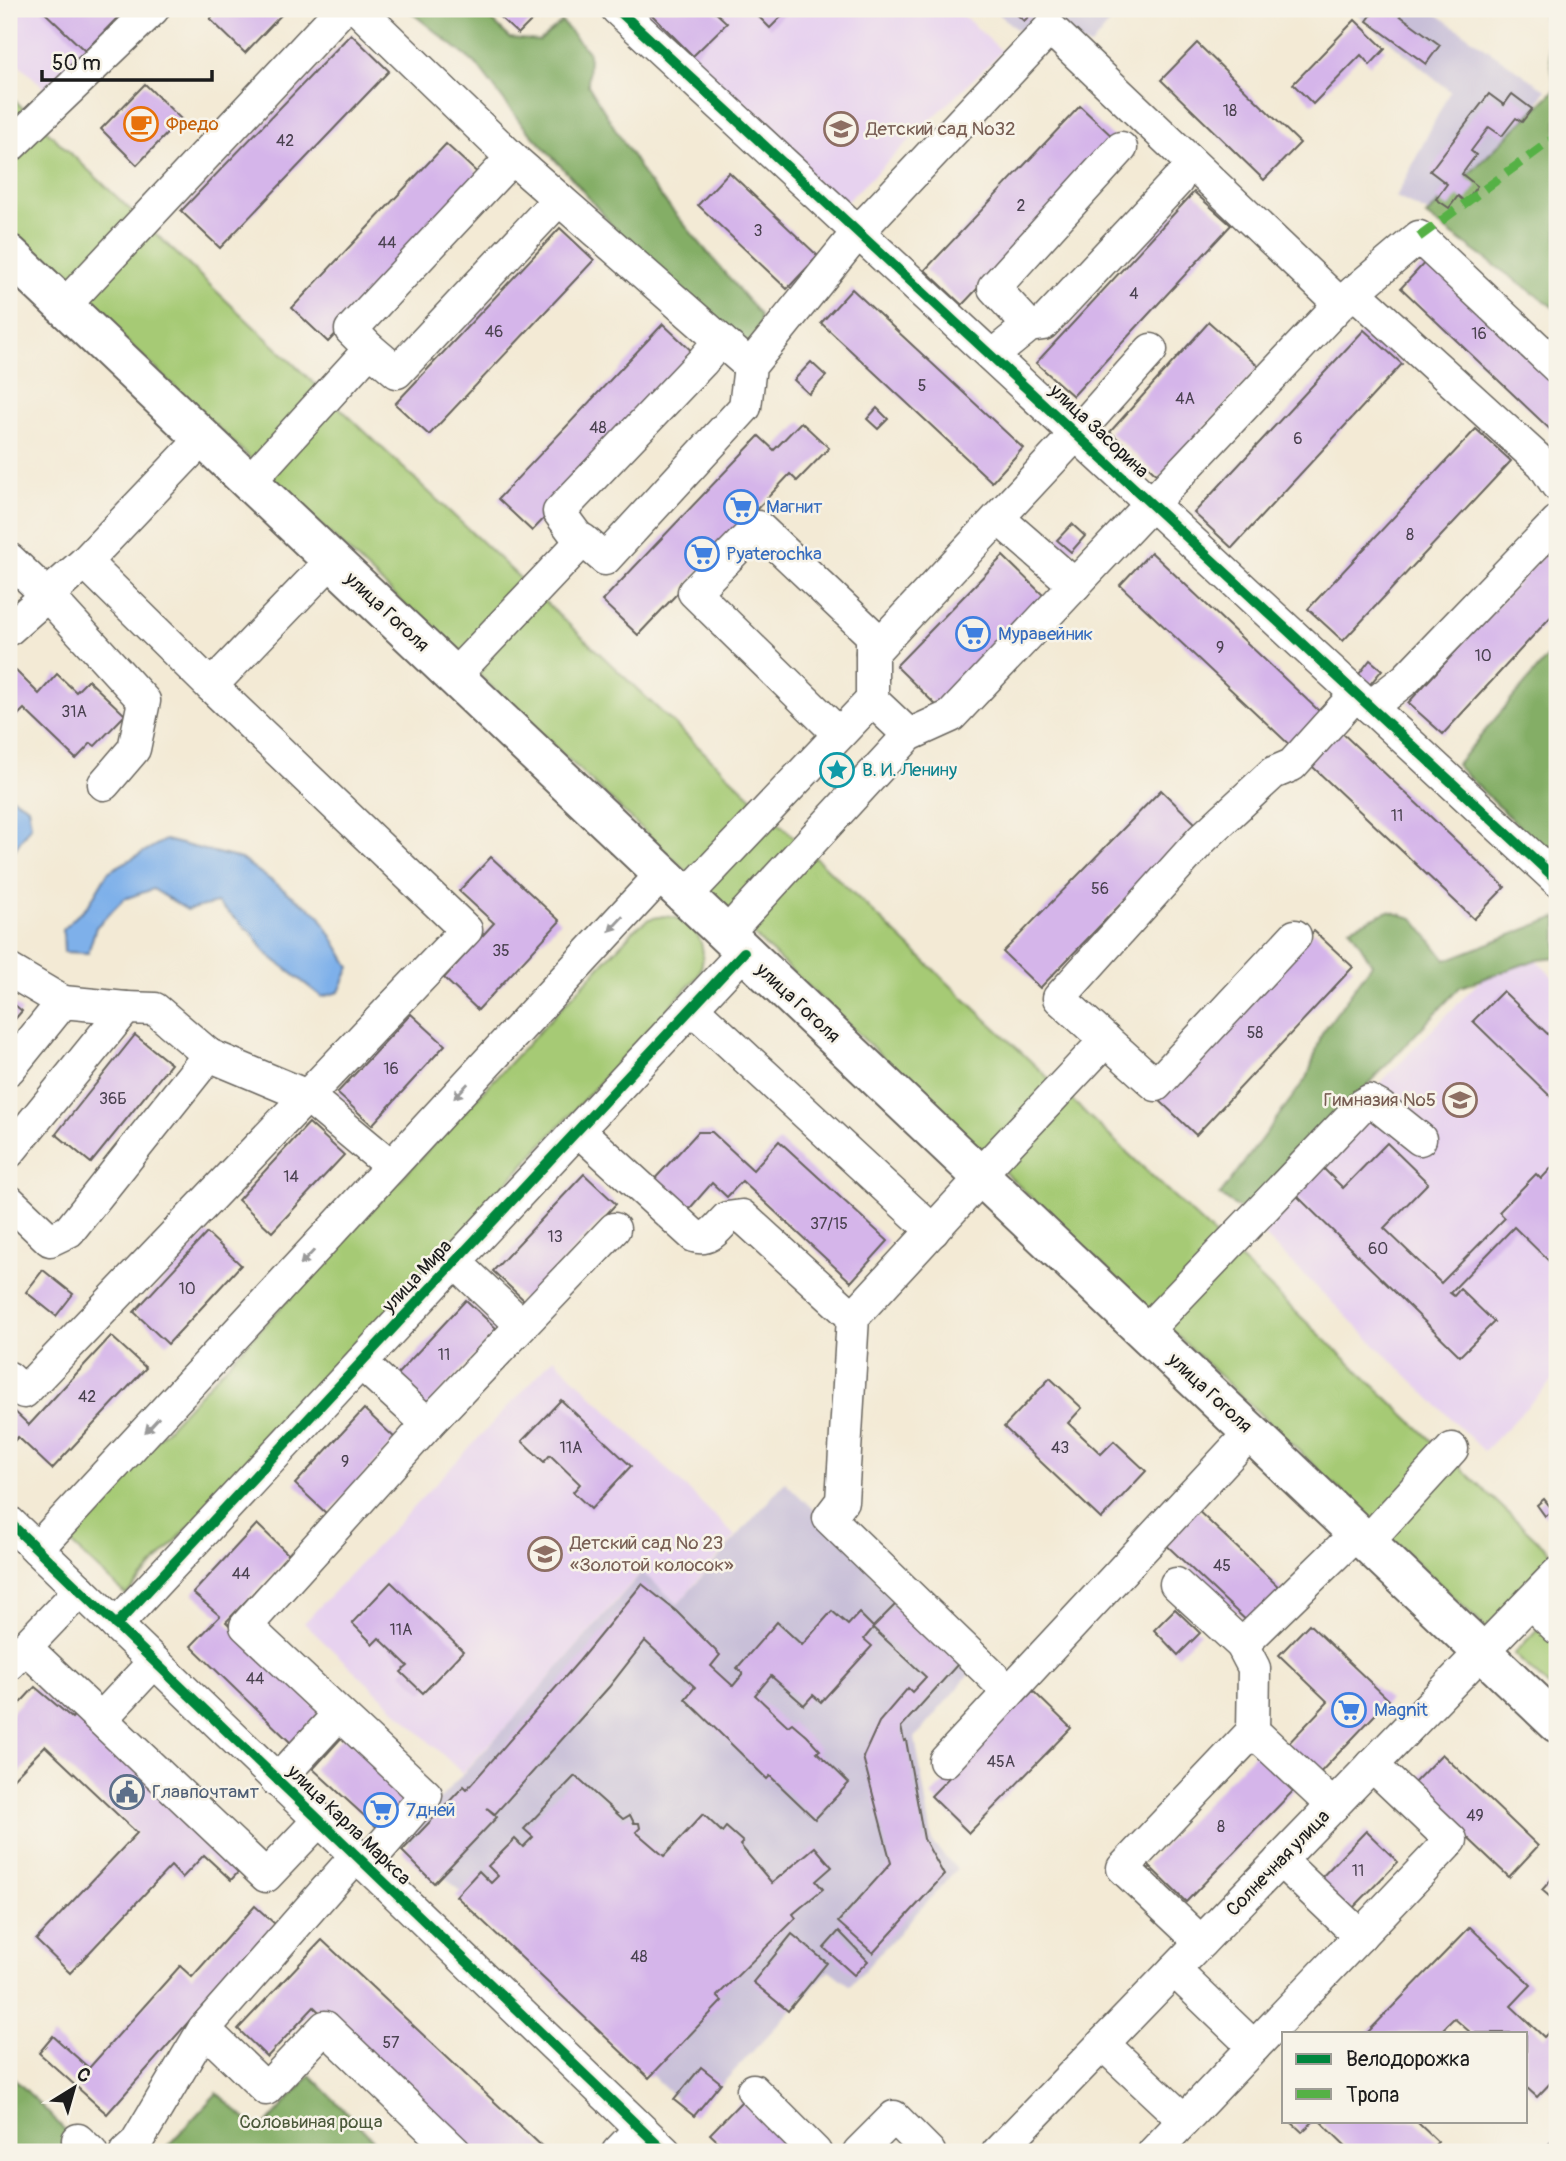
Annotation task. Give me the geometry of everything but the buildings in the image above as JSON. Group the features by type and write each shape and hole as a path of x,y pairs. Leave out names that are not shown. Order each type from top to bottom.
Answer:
{"main road":[{"name":"улица Гоголя","path":"9,254 1557,1723"}],"street":[{"path":"9,147 153,9"},
{"path":"64,306 342,9"},
{"path":"358,9 512,158 750,366"},
{"name":"улица Засорина","path":"617,9 1557,880"},
{"path":"454,676 583,540 605,559 745,407 750,366 858,232 1056,18 1347,298 1543,464 1557,485"},
{"path":"1029,326 993,288 1121,148"},
{"path":"512,158 351,330 370,349 397,372 559,199"},
{"path":"992,356 1029,326 1043,324 1177,181"},
{"path":"872,700 909,735 951,716 1347,298 1419,237 1557,367"},
{"path":"576,535 559,512 720,340"},
{"path":"249,482 370,349"},
{"path":"872,653 1151,350"},
{"path":"9,629 85,562 203,439"},
{"path":"998,518 1075,585"},
{"path":"1296,936 1156,1085 1059,998 1202,839 1273,773 1292,765 1363,700 1406,679 1557,522"},
{"path":"37,1549 391,1166 674,885 839,734 872,700 872,635 758,527 694,592 839,734"},
{"path":"9,559 48,596 144,701 134,749 104,784"},
{"path":"211,686 332,561"},
{"path":"9,1378 24,1392 466,930 85,562"},
{"name":"улица Мира","path":"116,1625 692,1008 735,943 909,735"},
{"path":"9,970 63,1002 155,1009 209,1055 307,1096 391,1166"},
{"path":"9,1069 63,1002"},
{"path":"9,1152 126,1008"},
{"path":"692,1008 933,1231"},
{"path":"1009,1692 829,1518 842,1502 853,1317 1106,1040"},
{"path":"9,1201 50,1240 69,1231 209,1055"},
{"path":"1145,1332 1362,1105 1369,1101 1380,1107 1420,1139"},
{"path":"578,1130 694,1236 705,1238 727,1218 742,1216 853,1317"},
{"path":"126,2152 136,2143 204,2029 426,1795 246,1626 428,1424 614,1229"},
{"path":"455,1262 522,1325"},
{"path":"361,1363 428,1424"},
{"path":"945,1761 1251,1432"},
{"path":"1242,1645 1362,1537 1452,1449"},
{"name":"улица Карла Маркса","path":"9,1522 665,2152"},
{"name":"Солнечная улица","path":"998,2152 1557,1574"},
{"path":"1176,1584 1242,1645 1254,1668 1253,1731 1123,1868 1201,1942"},
{"path":"80,1590 17,1655 101,1719 266,1876 318,1820"},
{"path":"1530,1602 1557,1628"},
{"path":"101,1719 154,1662"},
{"path":"277,1781 339,1714"},
{"path":"1253,1731 1333,1806"},
{"path":"1154,2152 1451,1840 1372,1765"},
{"path":"1280,1860 1360,1936"},
{"path":"1174,1970 1254,2047"},
{"path":"204,2029 266,2089 325,2027 456,2152"},
{"path":"1103,2044 1184,2120"},
{"path":"753,2090 815,2152"},
{"path":"859,2152 894,2117 929,2152"},
{"path":"618,2152 640,2129"}],"shaded area":[{"path":"9,9 138,9 52,95 9,55"},
{"name":"Детский сад №32","path":"631,9 956,9 1002,51 842,206"},
{"path":"993,9 1121,9 1091,46 1016,29"},
{"path":"1343,9 1429,9 1546,90 1462,230 1396,197 1450,91 1353,11"},
{"name":"Гимназия №5","path":"1518,942 1557,981 1557,1376 1484,1451 1247,1219"},
{"name":"Детский сад № 23 «Золотой колосок»","path":"554,1358 735,1536 678,1604 641,1572 516,1716 462,1773 304,1623"},
{"path":"785,1482 975,1667 915,1738 933,1844 957,1869 850,1986 829,1970 693,2115 404,1838 516,1716 642,1572 678,1604"}],"green space":[{"path":"407,9 480,9 510,38 539,41 562,22 589,53 588,85 647,180 760,315 759,340 737,345 631,248 521,123 477,65"},
{"path":"1543,9 1557,9 1557,310 1426,216 1555,90"},
{"path":"9,95 1555,1557 1487,1629 9,230"},
{"path":"1557,646 1557,863 1456,765"},
{"path":"1388,911 1413,918 1446,960 1557,917 1557,957 1538,959 1460,987 1247,1214 1220,1195 1308,1076 1322,1033 1372,964 1350,928"},
{"path":"664,916 685,922 698,936 703,955 698,976 126,1595 65,1538 636,928 649,919"},
{"path":"1557,1608 1557,1695 1514,1654"},
{"path":"9,2073 68,2133 71,2152 9,2152"},
{"name":"Соловьиная роща","path":"310,2075 385,2152 162,2152 217,2093 260,2132"}],"water":[{"path":"9,796 28,807 31,825 9,858"},
{"path":"165,840 241,859 319,915 350,967 339,992 322,997 266,953 251,932 217,903 187,910 153,889 124,899 96,927 88,953 64,952 63,929 89,904 108,872"}],"marked path":[{"path":"1419,237 1557,136"}],"cycle path":[{"path":"617,9 1557,880"},
{"path":"116,1625 744,952"},
{"path":"9,1522 665,2152"}],"place":[{"name":"Фредо","path":"141,124"},
{"name":"Детский сад №32","path":"841,129"},
{"name":"Магнит","path":"741,507"},
{"name":"Pyaterochka","path":"702,554"},
{"name":"Муравейник","path":"973,634"},
{"name":"В. И. Ленину","path":"837,770"},
{"name":"Гимназия №5","path":"1460,1100"},
{"name":"Детский сад № 23 «Золотой колосок»","path":"545,1554"},
{"name":"Magnit","path":"1349,1710"},
{"name":"Главпочтамт","path":"127,1792"},
{"name":"7дней","path":"381,1810"}]}
